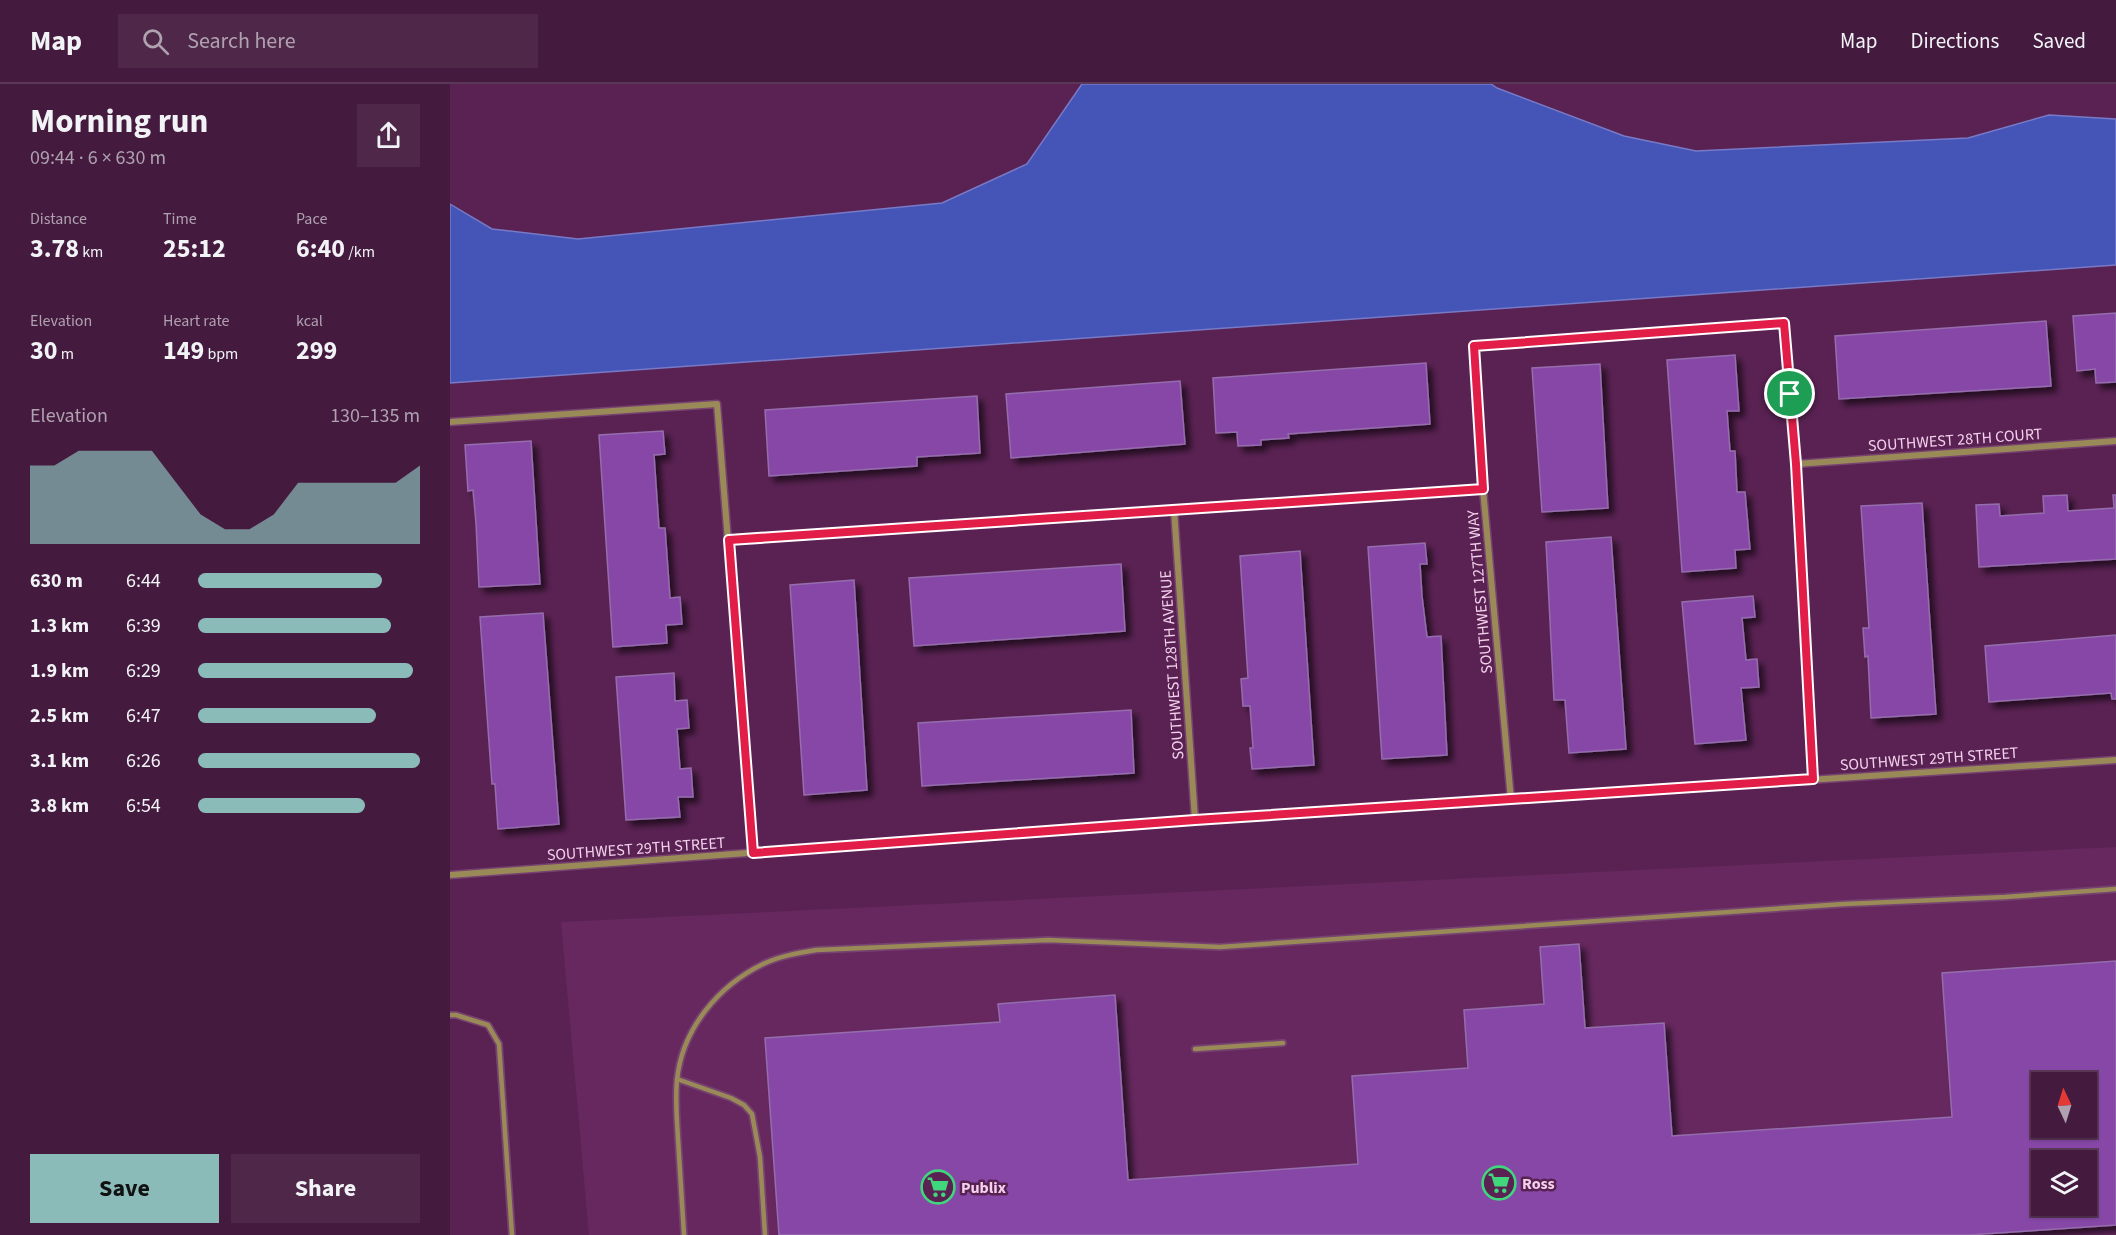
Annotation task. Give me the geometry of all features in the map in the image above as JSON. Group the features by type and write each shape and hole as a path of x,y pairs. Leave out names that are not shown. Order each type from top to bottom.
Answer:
{"street":[{"name":"SOUTHWEST 127TH WAY","path":"1511,800 1483,489 1474,346 1784,323 1796,464"},
{"path":"450,422 717,404 753,853"},
{"name":"SOUTHWEST 28TH COURT","path":"1796,464 2116,441"},
{"path":"1796,464 1813,779"},
{"path":"729,540 1174,508 1483,489"},
{"name":"SOUTHWEST 128TH AVENUE","path":"1174,508 1195,820"},
{"name":"SOUTHWEST 29TH STREET","path":"450,874 1195,820 2116,760"}],"lane":[{"path":"684,1235 676,1104 677,1079 683,1048 693,1028 720,994 737,979 764,964 790,955 816,950 1048,940 1220,947 1845,903 2005,897 2116,889"},
{"path":"450,1015 488,1025 499,1044 512,1235"},
{"path":"1195,1049 1283,1043"},
{"path":"677,1079 732,1098 744,1105 752,1114 760,1157 765,1235"}],"shaded area":[{"path":"2116,847 2116,1235 589,1235 561,922"}],"water":[{"path":"1082,84 1491,84 1624,136 1696,151 1968,138 2049,115 2116,119 2116,265 450,383 450,204 492,229 578,239 942,203 1027,164"}],"building":[{"path":"2116,313 2116,382 2096,383 2095,369 2077,371 2073,316"},
{"path":"2046,321 2051,386 1839,399 1835,336"},
{"path":"1735,355 1739,411 1727,411 1730,451 1735,451 1737,492 1745,492 1750,549 1735,550 1736,568 1682,572 1667,360"},
{"path":"1426,363 1430,424 1288,434 1289,438 1261,440 1261,445 1238,446 1237,432 1216,433 1213,378"},
{"path":"1600,364 1608,508 1542,512 1532,368"},
{"path":"1180,381 1185,444 1011,458 1006,394"},
{"path":"977,396 980,453 917,457 917,466 769,476 765,410"},
{"path":"663,431 665,454 654,455 659,528 665,528 670,598 680,597 682,624 666,625 667,643 613,647 599,435"},
{"path":"531,441 540,584 479,587 473,490 468,491 465,445"},
{"path":"2067,495 2068,511 2114,508 2113,495 2116,495 2116,559 1979,567 1976,505 1999,504 2000,516 2044,513 2043,496"},
{"path":"1922,503 1936,714 1871,718 1868,656 1865,657 1863,628 1869,628 1861,506"},
{"path":"1611,537 1626,749 1569,753 1565,700 1554,700 1546,542"},
{"path":"1425,543 1427,564 1420,564 1422,596 1427,637 1441,636 1447,755 1382,759 1368,547"},
{"path":"1300,551 1314,765 1252,769 1250,706 1243,706 1241,679 1248,678 1240,556"},
{"path":"1121,564 1125,631 914,646 909,578"},
{"path":"854,580 867,790 804,795 790,585"},
{"path":"1753,596 1755,617 1742,618 1746,660 1757,659 1759,687 1741,688 1746,740 1695,744 1682,602"},
{"path":"543,613 559,824 498,829 495,784 492,784 480,617"},
{"path":"2116,635 2116,699 2112,699 2111,693 1989,702 1985,646"},
{"path":"674,673 675,701 687,700 689,728 677,729 680,769 691,768 693,797 678,797 680,817 626,820 616,677"},
{"path":"1131,710 1134,773 922,786 918,723"},
{"path":"1579,944 1585,1028 1664,1023 1672,1136 1952,1117 1942,973 2116,961 2116,1225 1968,1235 779,1235 765,1038 1000,1022 998,1004 1115,995 1128,1180 1358,1164 1352,1076 1468,1068 1464,1010 1544,1004 1540,947"}],"place":[{"name":"Ross","path":"1499,1183"},
{"name":"Publix","path":"938,1187"}],"route":[{"path":"1784,323 1790,394 1796,464 1813,779 1195,820 753,853 729,540 1174,508 1483,489 1474,346 1784,323"}]}
